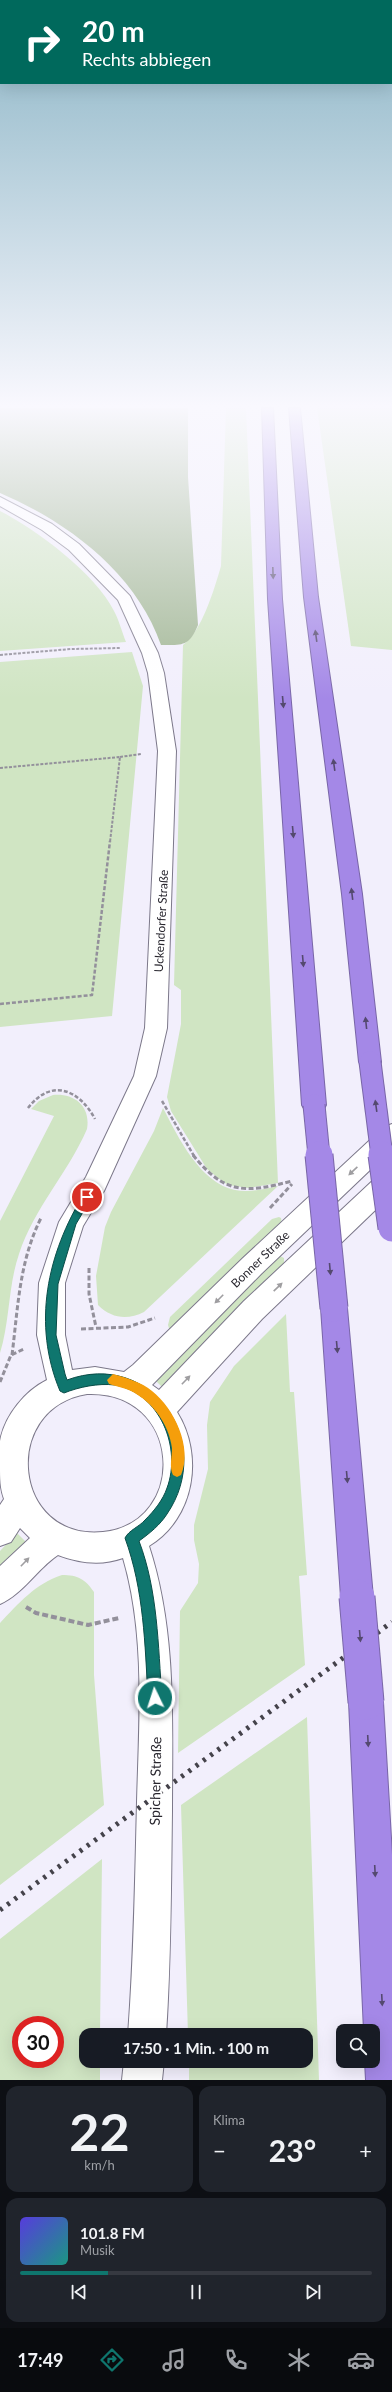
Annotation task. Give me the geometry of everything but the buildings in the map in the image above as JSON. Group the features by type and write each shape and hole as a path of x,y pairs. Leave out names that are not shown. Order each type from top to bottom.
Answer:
{"highway":[{"path":"271,505 275,599 314,1105 334,1308 366,1702 386,2080"},
{"path":"303,505 311,598 352,894 370,1062 392,1228"}],"street":[{"name":"Uckendorfer Straße","path":"7,505 47,527 91,562 125,599 148,648 156,673 168,765 156,1028 145,1076 95,1184 72,1222 52,1284 51,1335 59,1374 64,1387"},
{"name":"Bonner Straße","path":"130,1384 143,1375 258,1261 392,1134"},
{"path":"163,1410 170,1397 253,1310 392,1178"},
{"path":"98,1379 114,1380 130,1384 148,1395 163,1410 172,1428 178,1447 178,1468 173,1489 163,1509 149,1526 132,1538 112,1546 92,1549 72,1547 53,1540 33,1524 19,1503 14,1484 12,1464 16,1445 23,1426 34,1410 48,1397 64,1387 81,1381 98,1379"},
{"path":"0,1531 19,1503"},
{"name":"Spicher Straße","path":"132,1538 138,1556 150,1612 156,1713 152,1978 148,2028"},
{"path":"0,1588 37,1551 53,1540"},
{"path":"142,2080 143,2068"}],"path":[{"path":"0,655 71,649 148,648"},
{"path":"0,768 120,757 92,995 0,1004"},
{"path":"28,1108 31,1102 47,1093 58,1090 70,1091 88,1106 96,1122"},
{"path":"159,1095 172,1121 204,1170 216,1179 232,1187 248,1190 295,1181 266,1212"},
{"path":"0,1382 11,1355 20,1276 25,1256 43,1215"},
{"path":"11,1355 51,1335 96,1327 129,1329 144,1325 156,1317"},
{"path":"24,1606 36,1613 88,1625 150,1612"}],"green space":[{"path":"25,505 190,505 198,625 188,641 174,645 161,645 150,619 135,595 117,573 97,553 50,519"},
{"path":"223,505 250,505 278,1183 248,1188 228,1185 207,1169 171,1111 167,1097 181,1024 181,990 174,985 183,645 190,639 202,620 221,566"},
{"path":"331,505 392,505 392,650 351,646"},
{"path":"0,511 31,529 47,541 64,554 93,582 114,611 126,642 0,651"},
{"path":"132,652 143,686 112,1016 0,1027 0,662"},
{"path":"53,1095 68,1096 84,1108 88,1121 87,1129 25,1237 15,1266 6,1329 0,1353 0,1221 54,1116 31,1109 39,1101"},
{"path":"163,1108 183,1145 201,1169 222,1186 235,1190 246,1191 278,1186 144,1312 138,1315 120,1317 103,1310 98,1305 96,1276 105,1227 111,1212 154,1131"},
{"path":"279,1217 281,1218 282,1225 170,1332 168,1325 170,1317 272,1219"},
{"path":"278,1255 284,1258 284,1265 162,1387 156,1381"},
{"path":"286,1314 290,1392 294,1392 307,1575 299,1576 305,1665 178,1753 180,1611 198,1583 199,1564 194,1540 194,1525 208,1469 207,1425 210,1402 234,1366"},
{"path":"17,1533 27,1543 0,1572 0,1551"},
{"path":"62,1575 81,1579 94,1592 94,1675 104,1805 0,1885 0,1623 28,1595 44,1583"},
{"path":"307,1717 319,2080 189,2080 189,2068 313,2068 313,2028 188,2028 181,1805"},
{"path":"102,1859 100,2028 79,2028 79,2068 100,2068 100,2080 0,2080 0,1939"}],"railway":[{"path":"0,1910 392,1622"}],"slow traffic":[{"path":"113,1380 130,1384 148,1395 163,1410 172,1428 178,1447 177,1471"}],"route":[{"path":"87,1197 72,1222 52,1284 51,1335 59,1374 64,1387 81,1381 98,1379 114,1380 130,1384 148,1395 163,1410 172,1428 178,1447 178,1468 173,1489 163,1509 149,1526 132,1538 138,1556 150,1612 155,1698"}]}
